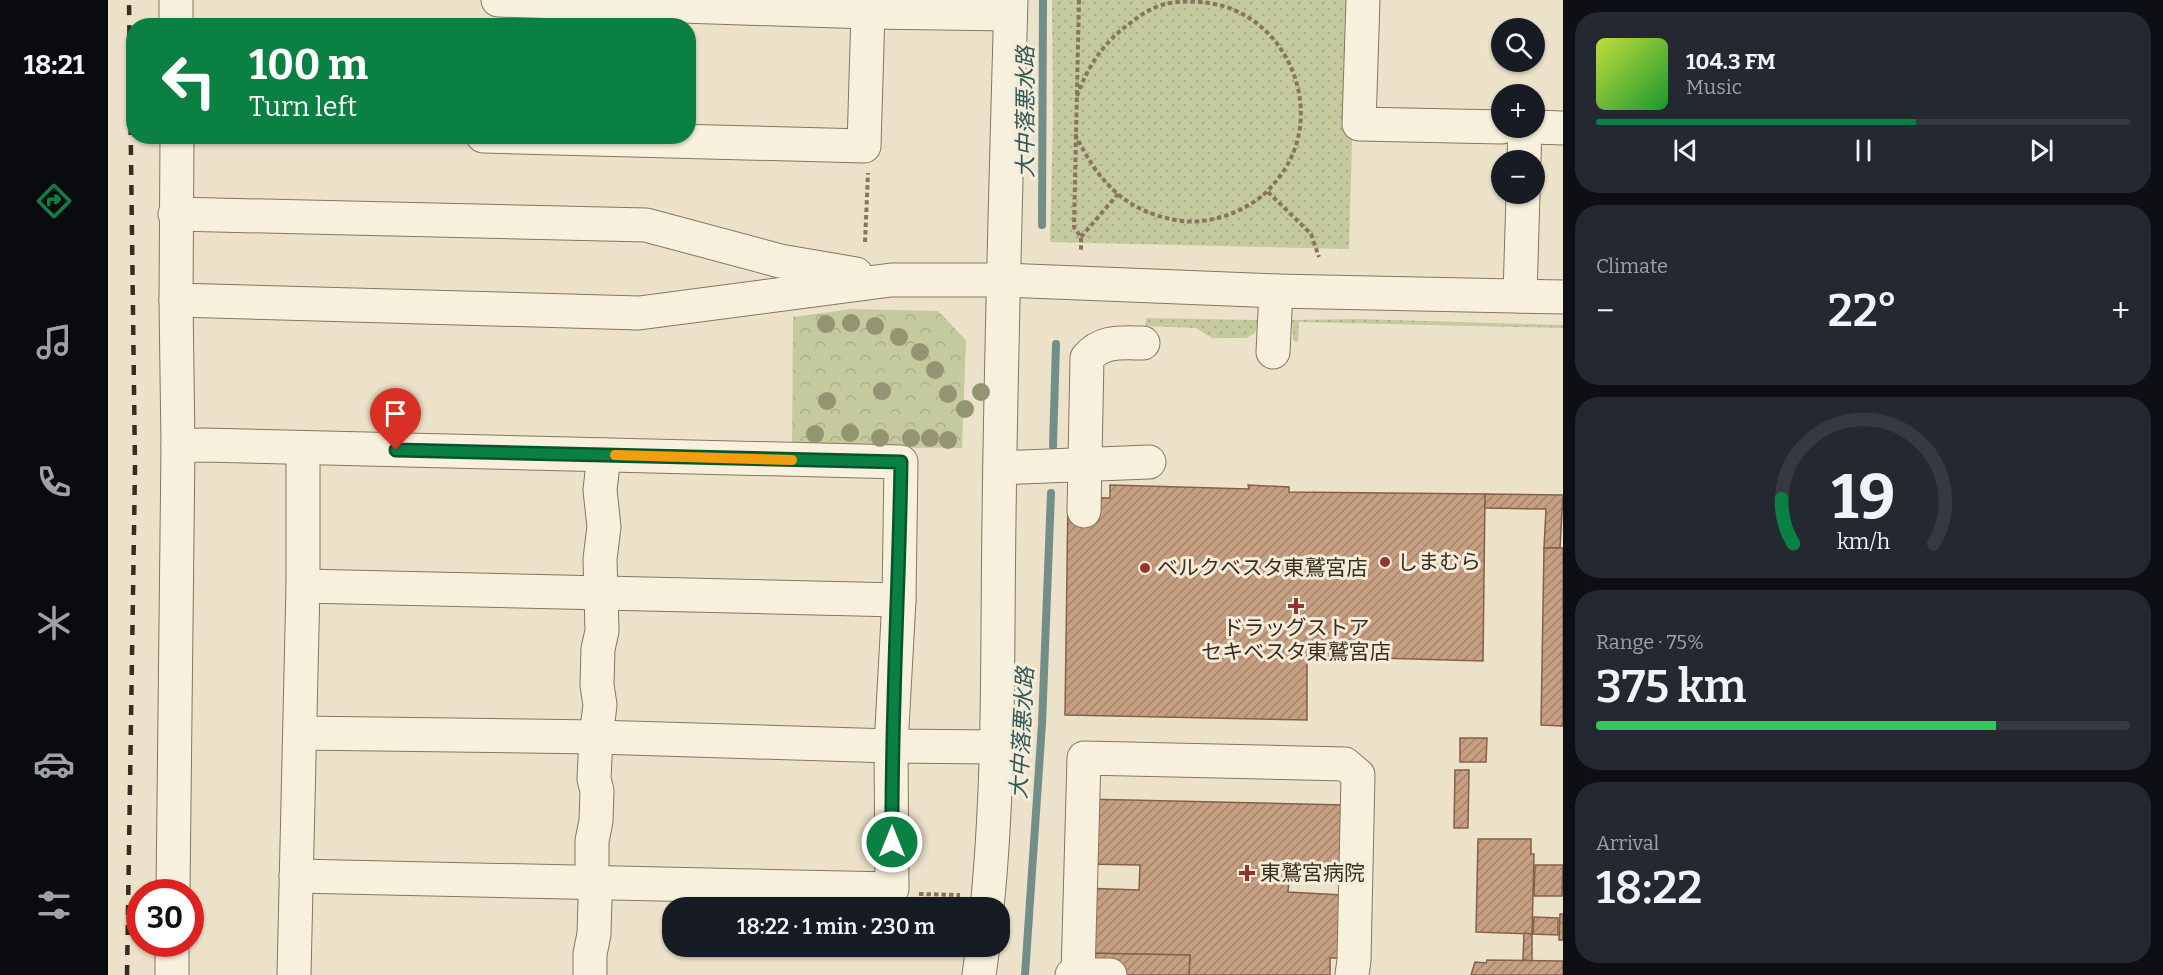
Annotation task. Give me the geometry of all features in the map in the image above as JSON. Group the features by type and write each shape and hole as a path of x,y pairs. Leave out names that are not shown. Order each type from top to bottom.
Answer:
{"street":[{"path":"176,0 176,18"},
{"path":"498,0 644,2 868,12 1011,7 992,855 976,897"},
{"path":"1363,0 1359,124 1491,127"},
{"path":"696,142 864,146 868,12"},
{"path":"1545,128 1563,128"},
{"path":"173,879 178,446 177,144"},
{"path":"1520,296 1523,204"},
{"path":"176,214 646,225 780,261 891,280"},
{"path":"176,300 639,313 891,280 1005,280 1276,291 1563,297"},
{"path":"1273,352 1276,291"},
{"path":"1084,511 1087,358 1095,349 1111,343 1143,343"},
{"path":"178,446 901,462 898,600 891,746 892,889 296,876"},
{"path":"294,975 303,586 303,447"},
{"path":"590,975 595,883 592,858 597,791 594,779 600,705 597,685 598,649 602,631 600,559 604,526 600,490 604,455"},
{"path":"1000,468 1149,462"},
{"path":"303,586 898,600"},
{"path":"300,733 596,737 996,747"},
{"path":"1078,974 1084,758 1345,764 1358,775 1352,975"},
{"path":"172,957 172,975"},
{"path":"979,975 981,957"},
{"path":"1072,975 1110,975"}],"path":[{"path":"1079,0 1074,227 1081,237 1081,250"},
{"path":"1075,134 1101,180 1118,194 1145,212 1186,221 1211,220 1233,214 1268,192 1282,174 1294,152 1300,128 1301,104 1296,79 1288,60 1264,28 1246,15 1209,2 1193,0 1167,3 1145,12 1125,27 1095,56 1077,96"},
{"path":"864,146 869,161 865,242"},
{"path":"1268,192 1311,234 1319,257"},
{"path":"1081,237 1118,194"},
{"path":"892,889 909,894 937,897"}],"green space":[{"path":"1052,0 1356,0 1349,249 1050,242 1053,119"},
{"path":"852,309 938,311 966,340 962,448 792,447 793,317"},
{"path":"1146,318 1258,320 1258,327 1254,334 1246,338 1212,338 1196,328 1145,326"},
{"path":"1357,319 1563,325 1563,328 1299,322 1298,342 1293,340 1292,320"}],"building":[{"path":"1110,485 1249,489 1248,485 1289,487 1289,492 1485,494 1483,661 1307,656 1307,720 1065,715 1068,497 1110,498"},
{"path":"1485,494 1563,495 1560,548 1544,548 1546,509 1485,508"},
{"path":"1544,548 1563,548 1563,726 1541,725"},
{"path":"1460,738 1487,738 1486,762 1460,762"},
{"path":"1455,770 1469,770 1468,828 1454,828"},
{"path":"1084,799 1344,805 1341,868 1290,869 1288,892 1342,895 1341,958 1330,958 1330,975 1189,975 1190,955 1080,953 1082,888 1139,890 1140,865 1083,864"},
{"path":"1478,839 1531,839 1531,854 1534,854 1532,934 1476,932"},
{"path":"1535,865 1563,865 1562,896 1534,896"},
{"path":"1560,914 1563,914 1563,940 1559,940"},
{"path":"1534,917 1558,918 1558,935 1533,934"},
{"path":"1524,933 1532,934 1532,961 1523,960"},
{"path":"1080,953 1190,955 1189,975 1080,975"},
{"path":"1487,960 1563,961 1563,975 1471,975 1475,962 1486,963"}],"waterway":[{"name":"大中落悪水路","path":"1042,225 1043,0"},
{"name":"大中落悪水路","path":"1053,446 1056,344"},
{"name":"大中落悪水路","path":"1025,975 1042,724 1051,493"}],"railway":[{"path":"129,0 129,18"},
{"path":"127,975 135,467 131,144"}],"slow traffic":[{"path":"615,455 792,460"}],"place":[{"name":"しまむら","path":"1385,562"},
{"name":"ベルクベスタ東鷲宮店","path":"1145,568"},
{"name":"ドラッグストア セキベスタ東鷲宮店","path":"1296,606"},
{"name":"東鷲宮病院","path":"1247,873"}],"route":[{"path":"396,450 901,462 898,600 891,746 892,842"}]}
